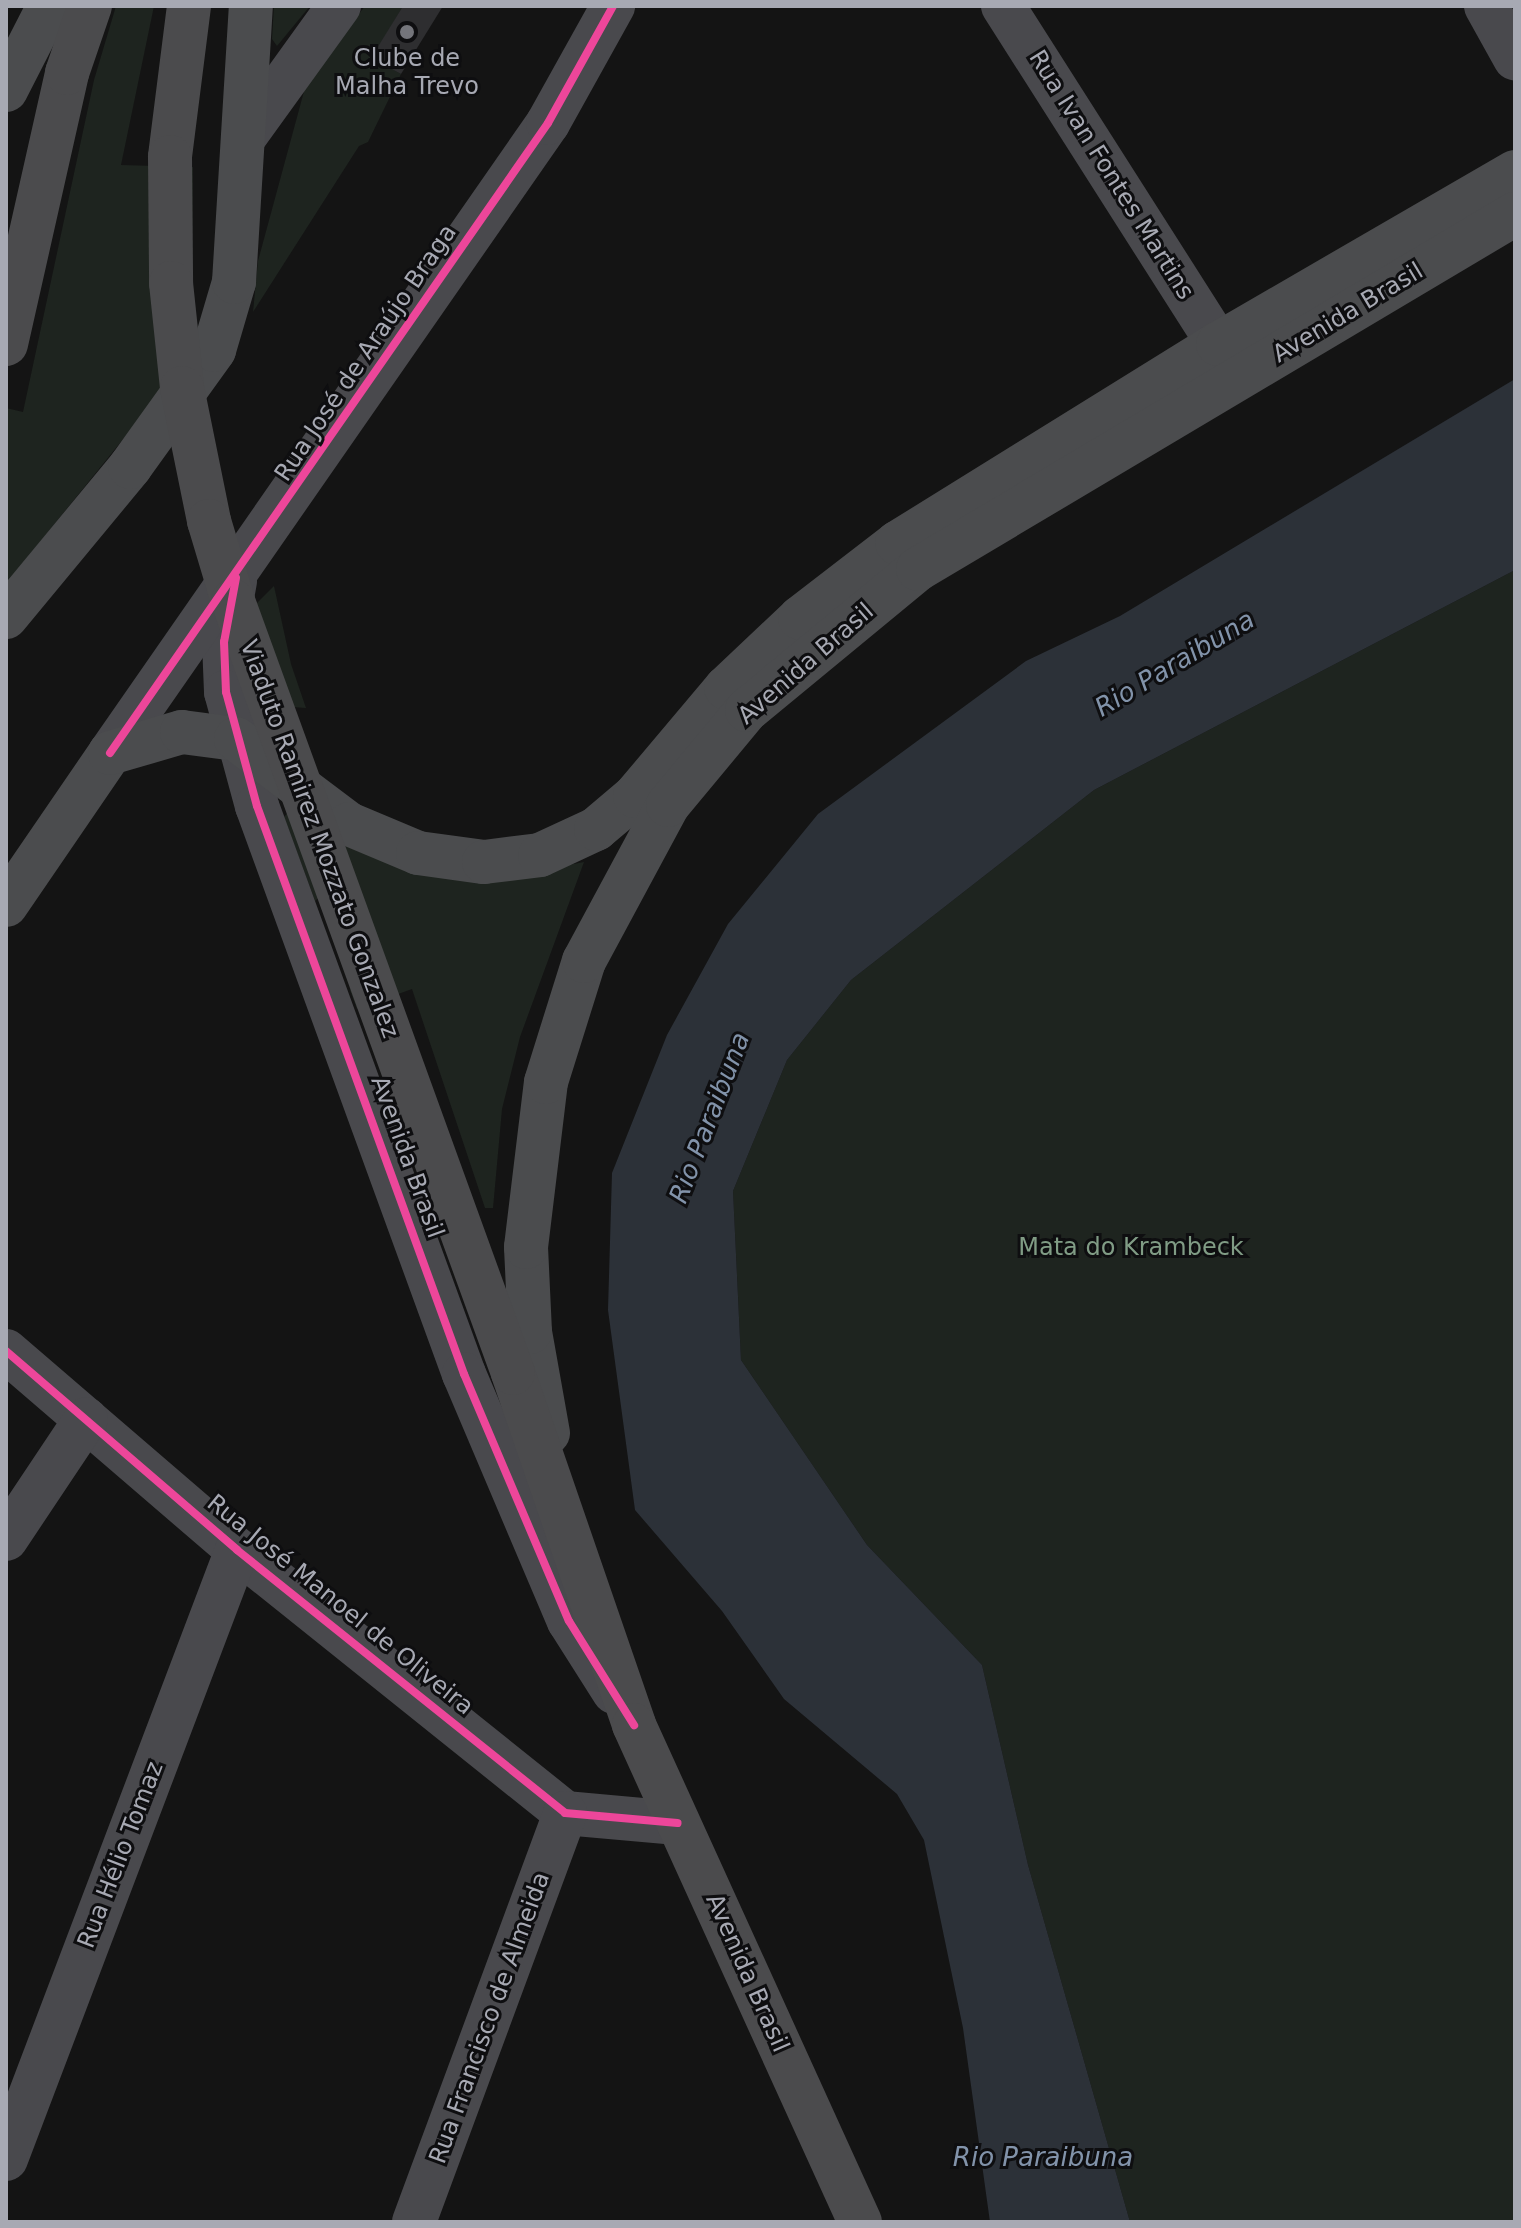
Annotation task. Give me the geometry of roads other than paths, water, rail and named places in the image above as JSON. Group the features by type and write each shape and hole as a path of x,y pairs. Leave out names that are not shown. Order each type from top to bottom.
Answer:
{"highway":[{"path":"6,344 67,73 90,6"},
{"name":"Viaduto Ramirez Mozzato Gonzalez","path":"189,6 170,157 171,283 182,388 209,521 238,615 513,1373"},
{"name":"Avenida Brasil","path":"513,1373 634,1725 860,2222"}],"main road":[{"path":"6,90 49,6"},
{"path":"6,617 130,467 214,350 234,282 251,6"},
{"name":"Avenida Brasil","path":"110,753 182,732 236,739 349,824 418,853 484,862 540,855 596,829 635,796 726,688 800,618 897,543 1218,344 1515,172"},
{"name":"Avenida Brasil","path":"594,1606 544,1420 530,1332 526,1247 546,1082 584,961 668,805 747,710 918,569 1515,214"},
{"path":"1083,470 1080,457 1088,445 1213,368 1218,344"},
{"path":"6,905 110,753"}],"street":[{"path":"243,139 339,6"},
{"name":"Rua José de Araújo Braga","path":"110,753 236,578 548,123 613,6"},
{"name":"Rua Ivan Fontes Martins","path":"1003,6 1218,344"},
{"path":"1486,6 1515,58"},
{"name":"Avenida Brasil","path":"236,578 224,664 236,739 464,1374 569,1621 634,1725"},
{"name":"Rua José Manoel de Oliveira","path":"6,1351 237,1550 565,1813"},
{"path":"6,1539 86,1419"},
{"name":"Rua Hélio Tomaz","path":"6,2159 237,1550"},
{"path":"565,1813 678,1823"},
{"name":"Rua Francisco de Almeida","path":"414,2222 565,1813"}],"water":[{"name":"Rio Paraibuna","path":"1515,379 1515,570 1094,790 851,980 787,1060 733,1191 741,1360 867,1545 982,1665 1028,1865 1130,2222 990,2222 963,2028 924,1840 897,1794 784,1699 722,1611 635,1510 608,1310 612,1173 667,1035 728,924 818,814 1026,661 1120,616"}],"place":[{"name":"Clube de Malha Trevo","path":"407,32"}],"park label":[{"name":"Mata do Krambeck","path":"1131,1248"}]}
